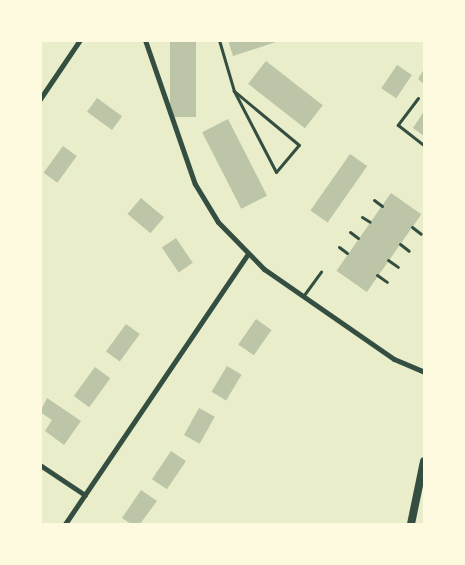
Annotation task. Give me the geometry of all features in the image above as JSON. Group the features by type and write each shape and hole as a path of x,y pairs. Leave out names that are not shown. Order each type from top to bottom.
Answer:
{"main road":[{"path":"411,525 424,461"}],"street":[{"path":"40,99 80,40"},
{"path":"145,40 195,184 218,222 247,255 394,359 424,372"},
{"path":"65,525 247,255"},
{"path":"40,465 85,495"}],"lane":[{"path":"219,40 234,91 276,172 298,145 234,91"},
{"path":"418,98 398,125 424,145"},
{"path":"374,200 382,206"},
{"path":"362,217 370,222"},
{"path":"412,227 421,234"},
{"path":"350,232 358,238"},
{"path":"400,244 409,251"},
{"path":"339,247 347,253"},
{"path":"388,260 398,267"},
{"path":"304,296 321,273"},
{"path":"377,275 387,282"}],"building":[{"path":"170,40 196,40 196,117 170,117"},
{"path":"228,40 278,40 279,41 233,56"},
{"path":"266,61 323,105 305,128 248,84"},
{"path":"397,65 412,75 396,98 381,88"},
{"path":"424,69 424,84 418,79"},
{"path":"97,98 122,116 112,130 87,112"},
{"path":"424,111 424,136 413,128"},
{"path":"228,119 267,196 241,209 202,132"},
{"path":"63,146 77,156 57,183 44,173"},
{"path":"350,154 367,166 328,223 310,211"},
{"path":"391,193 421,214 367,292 337,271"},
{"path":"141,198 164,217 150,233 128,214"},
{"path":"176,238 193,263 179,272 162,248"},
{"path":"256,319 272,330 254,355 238,344"},
{"path":"126,324 140,334 120,361 106,352"},
{"path":"227,366 242,375 226,400 212,392"},
{"path":"95,367 110,378 89,407 74,396"},
{"path":"47,398 81,421 64,445 45,431 52,420 40,412"},
{"path":"199,408 215,417 200,444 184,435"},
{"path":"171,451 186,461 167,489 152,479"},
{"path":"141,490 157,501 140,524 131,524 122,518"}]}
